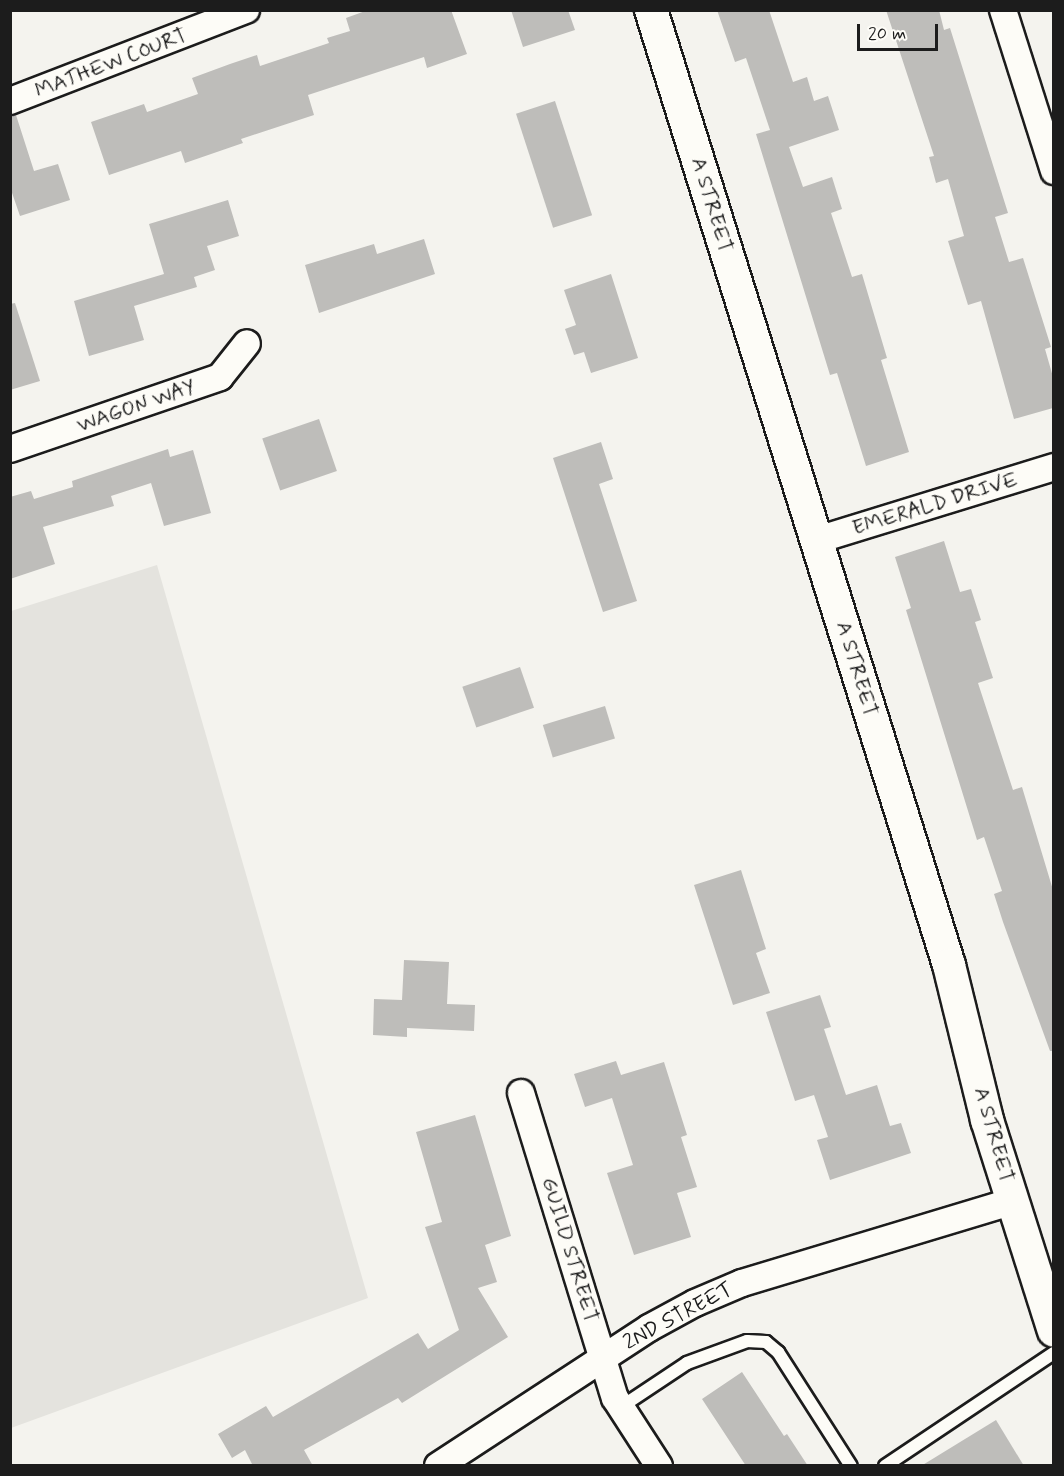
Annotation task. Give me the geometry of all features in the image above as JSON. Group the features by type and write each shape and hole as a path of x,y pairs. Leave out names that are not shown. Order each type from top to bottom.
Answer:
{"street":[{"name":"MATHEW COURT","path":"10,102 246,10"},
{"name":"A STREET","path":"651,10 950,965 987,1120 1053,1330"},
{"path":"1003,10 1053,171"},
{"name":"WAGON WAY","path":"10,448 220,377 247,343"},
{"name":"EMERALD DRIVE","path":"817,540 1053,467"},
{"name":"GUILD STREET","path":"521,1093 603,1357 621,1407 659,1466"},
{"name":"2ND STREET","path":"438,1466 603,1357 695,1303 742,1283 1013,1201"}],"lane":[{"path":"621,1407 687,1364 747,1341 766,1342 778,1352 851,1466"},
{"path":"885,1466 1053,1353"}],"shaded area":[{"path":"157,565 368,1298 11,1428 11,611"}],"building":[{"path":"368,10 451,10 467,54 427,68 424,57 308,95 314,115 241,139 243,143 185,163 181,151 109,175 91,122 144,104 147,112 198,94 192,78 257,55 260,66 329,43 327,38 350,31 346,18"},
{"path":"511,10 568,10 575,30 523,47"},
{"path":"717,10 769,10 793,82 807,77 814,101 828,96 839,130 789,147 803,187 832,177 842,209 831,213 852,277 862,274 887,358 881,360 909,452 866,466 837,373 830,375 756,134 770,130 746,58 735,62"},
{"path":"886,10 939,10 944,30 950,28 1008,213 995,217 1009,262 1023,258 1051,347 1045,349 1053,377 1053,408 1014,419 981,301 968,305 948,241 964,236 948,179 936,183 929,157 934,156"},
{"path":"555,101 592,215 553,228 516,114"},
{"path":"16,115 34,171 58,164 70,200 20,216 10,187 10,116"},
{"path":"228,200 239,236 207,246 215,270 194,277 197,287 134,306 144,340 89,356 74,301 164,274 149,224"},
{"path":"424,239 435,274 319,313 305,265 374,244 377,254"},
{"path":"611,274 638,358 591,373 584,352 574,355 565,329 576,325 564,290"},
{"path":"15,303 40,381 10,390 10,304"},
{"path":"319,419 337,471 280,491 262,439"},
{"path":"601,442 613,479 599,484 637,601 603,612 553,458"},
{"path":"168,449 170,457 193,450 211,513 164,526 151,483 111,496 114,506 43,527 55,564 10,579 10,497 31,491 34,499 73,487 72,481"},
{"path":"944,541 960,592 971,589 981,620 975,622 993,678 978,683 1013,790 1022,787 1053,890 1053,1051 1050,1051 1003,922 994,894 1002,891 984,837 977,840 906,610 911,608 895,557"},
{"path":"520,667 534,708 476,728 462,687"},
{"path":"605,706 615,739 553,758 543,725"},
{"path":"741,870 766,949 756,953 770,993 733,1005 694,885"},
{"path":"404,960 449,962 447,1004 475,1005 474,1031 407,1028 407,1037 373,1035 374,999 402,1000"},
{"path":"820,995 831,1027 824,1029 846,1095 877,1085 890,1126 901,1123 911,1153 830,1180 817,1140 828,1137 814,1095 795,1101 766,1012"},
{"path":"616,1061 621,1075 664,1062 687,1135 681,1137 697,1187 677,1193 691,1237 634,1255 607,1173 633,1165 612,1098 585,1107 574,1074"},
{"path":"475,1115 511,1236 485,1245 497,1282 478,1288 508,1337 402,1403 398,1398 304,1450 313,1466 253,1466 245,1450 232,1458 218,1434 266,1406 273,1417 418,1333 428,1349 459,1330 425,1227 442,1222 416,1132"},
{"path":"742,1372 784,1436 787,1434 808,1466 746,1466 702,1399"},
{"path":"996,1420 1024,1466 921,1466"}]}
